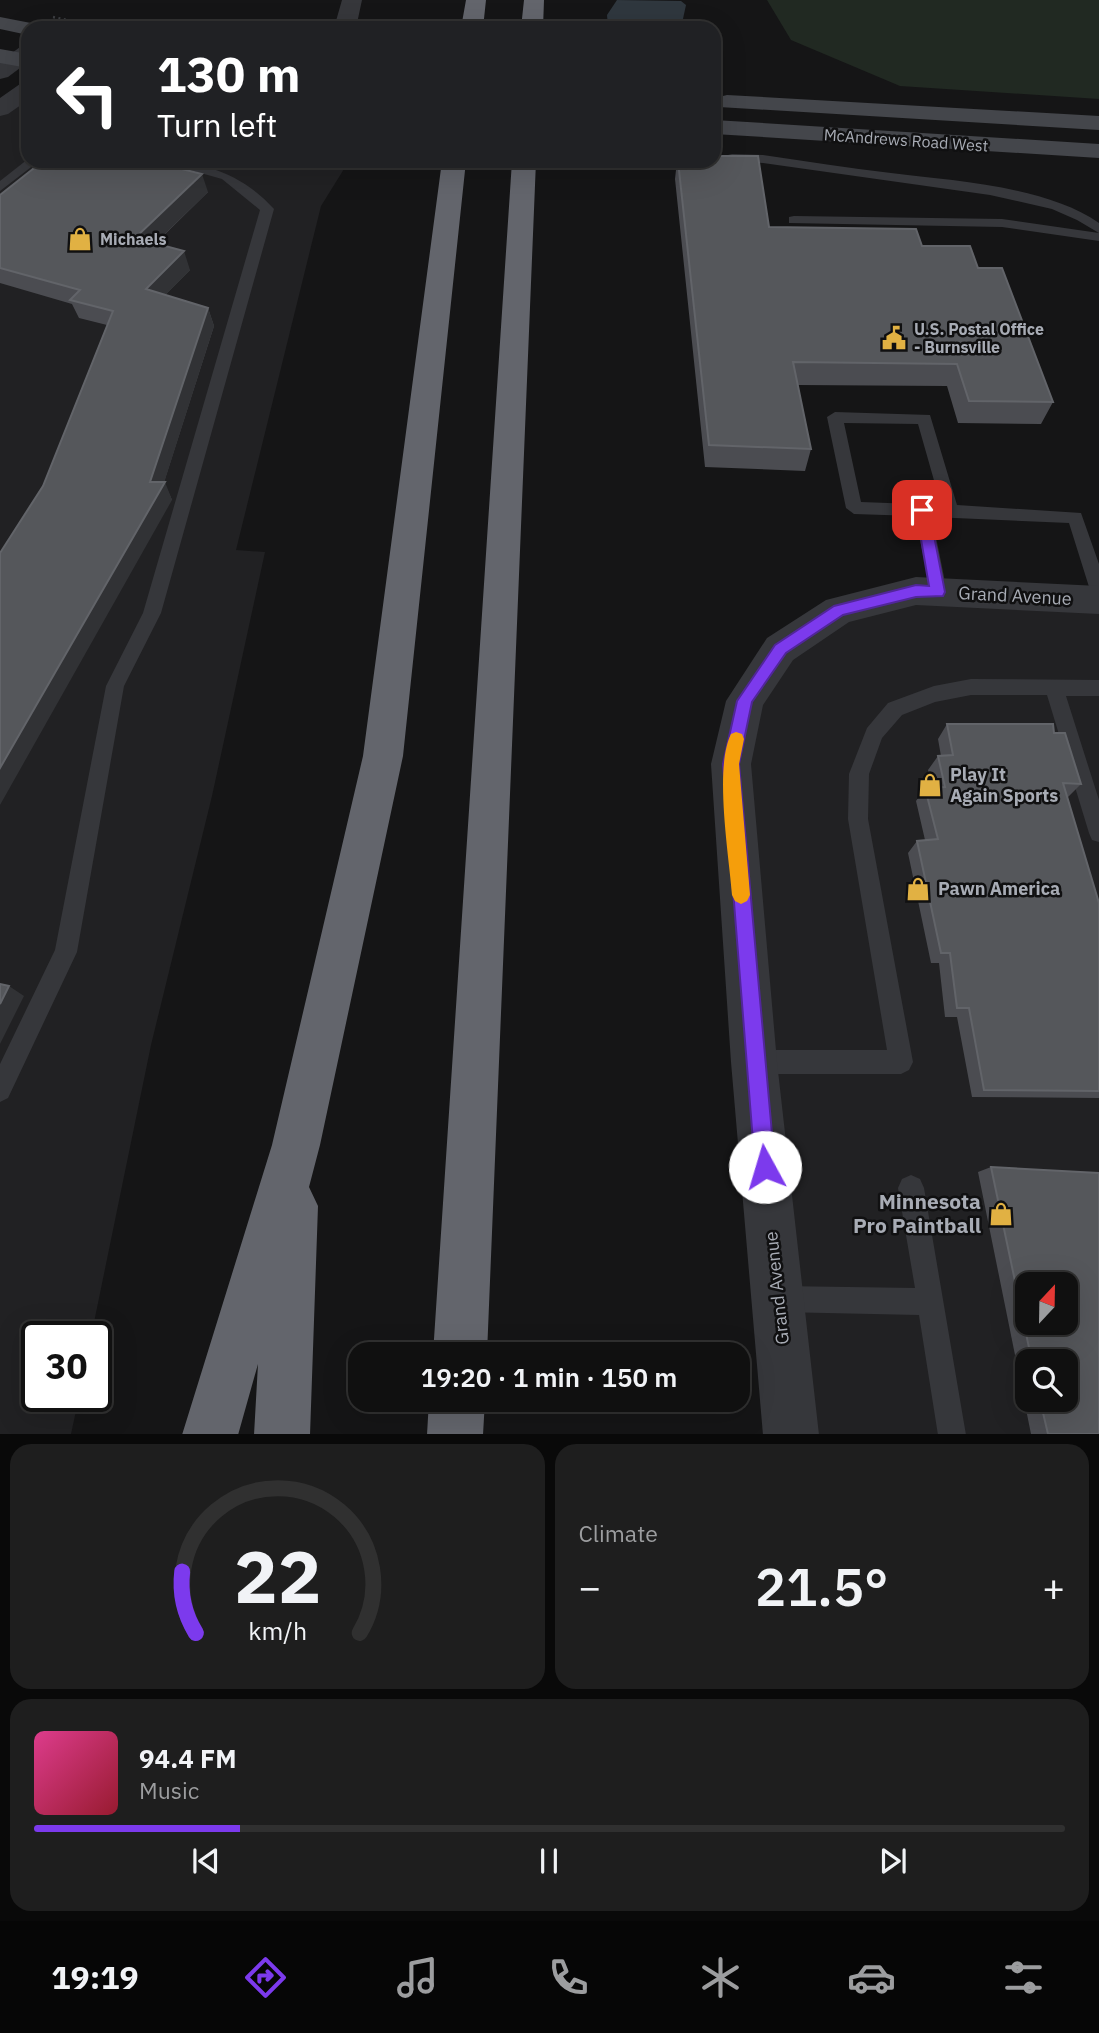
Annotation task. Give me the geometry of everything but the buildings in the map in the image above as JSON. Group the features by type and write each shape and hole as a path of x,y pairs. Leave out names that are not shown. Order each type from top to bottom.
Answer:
{"highway":[{"path":"473,21 476,0"},
{"path":"532,21 534,0"},
{"path":"210,1434 296,1145 383,756 453,168"},
{"path":"461,1342 524,168"},
{"path":"282,1434 296,1145"},
{"path":"455,1434 456,1412"}],"main road":[{"path":"0,23 21,28"},
{"name":"McAndrews Road West","path":"721,101 1099,123"},
{"name":"McAndrews Road West","path":"721,127 1099,151"}],"street":[{"path":"347,21 352,0"},
{"path":"0,109 21,94"},
{"name":"Grand Avenue","path":"791,1434 754,1062 731,764 745,701 780,649 839,610 916,591 1099,600"}],"lane":[{"path":"721,162 734,158 763,159 991,190 1065,211 1093,223 1099,229"},
{"path":"0,187 24,168"},
{"path":"0,1090 66,952 115,685 152,613 267,209 226,176 193,168"},
{"path":"794,220 1002,222 1099,237"},
{"path":"951,512 924,419 835,417 854,508 922,510 951,512 1075,517 1099,590"},
{"path":"922,510 938,592"},
{"path":"754,1062 901,1062 858,819 859,774 874,734 895,709 933,694 971,687 1099,688"},
{"path":"1054,688 1099,833"},
{"path":"911,1188 952,1434"},
{"path":"779,1298 930,1302"}],"shaded area":[{"path":"617,0 681,1 686,5 683,21 607,21 607,15"},
{"path":"767,0 1099,0 1099,99 900,86 791,40"},
{"path":"21,94 21,168 345,168 321,206 236,550 265,552 212,796 151,1045 94,1321 21,1321 21,1412 76,1412 71,1434 0,1434 0,109"},
{"path":"916,591 1099,600 1099,1434 791,1434 745,701 780,649"}],"slow traffic":[{"path":"736,739 731,764 741,895"}],"place":[{"name":"Michaels","path":"80,239"},
{"name":"U.S. Postal Office - Burnsville","path":"894,338"},
{"name":"Play It Again Sports","path":"930,785"},
{"name":"Pawn America","path":"918,889"},
{"name":"Minnesota Pro Paintball","path":"1001,1214"}],"route":[{"path":"765,1167 754,1062 731,764 745,701 780,649 839,610 916,591 938,592 922,510"}]}
